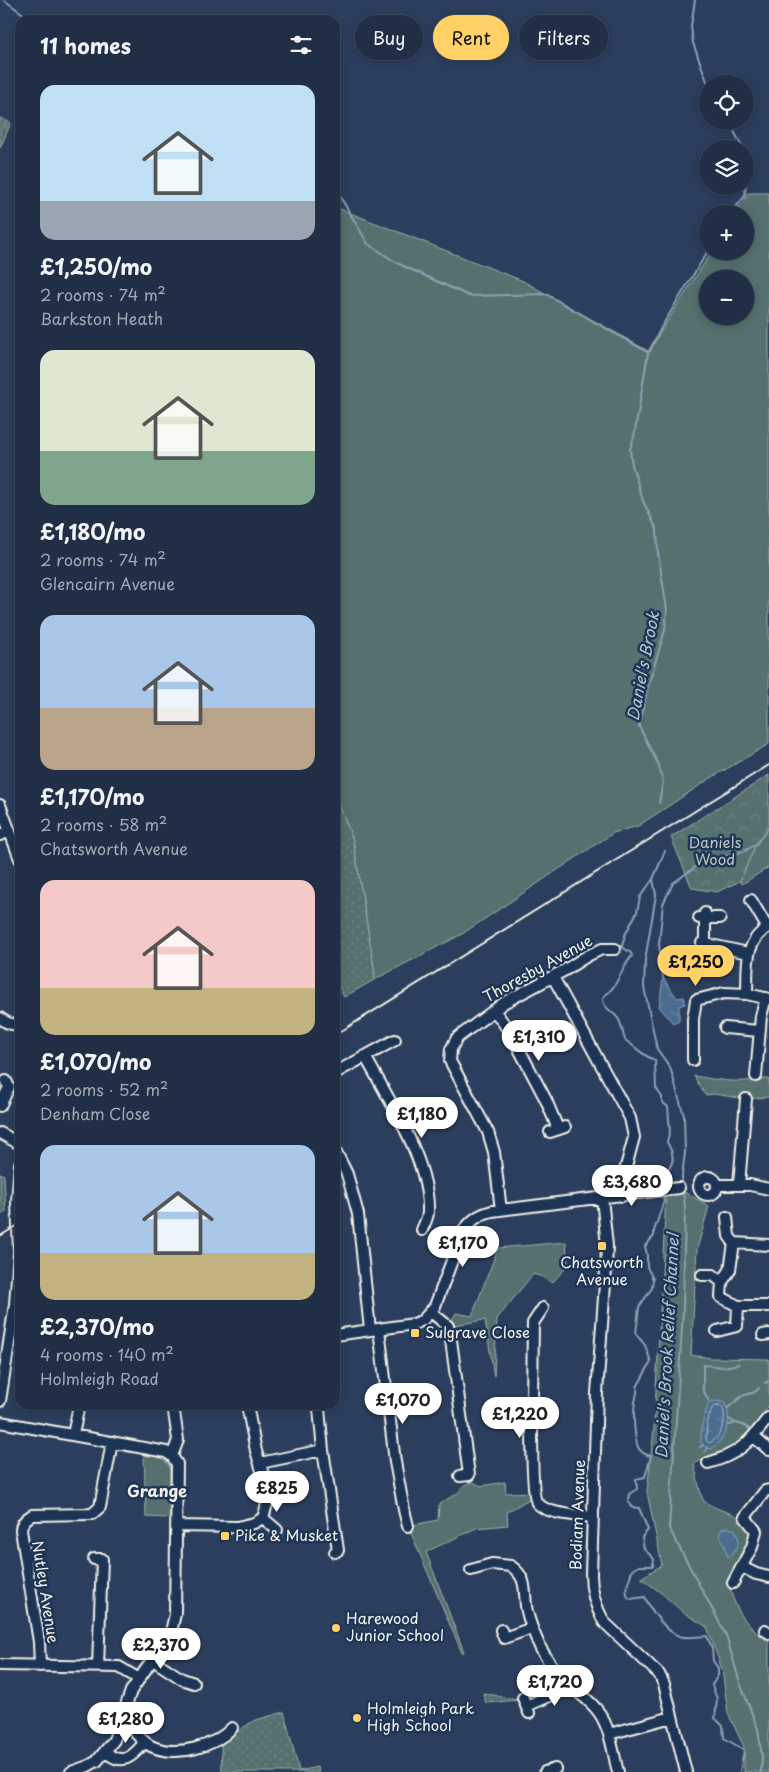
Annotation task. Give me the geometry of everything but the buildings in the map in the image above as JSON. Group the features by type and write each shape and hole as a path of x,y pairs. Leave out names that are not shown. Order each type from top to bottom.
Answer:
{"street":[{"path":"0,805 15,845"},
{"path":"0,835 10,831"},
{"path":"741,905 753,899 768,926 755,938 748,953 747,994"},
{"path":"720,918 703,917 703,943 748,953"},
{"name":"Thoresby Avenue","path":"501,1210 494,1152 488,1132 450,1061 451,1049 457,1038 505,1002 602,949 615,948"},
{"path":"553,977 630,1118 634,1137 623,1178 622,1196"},
{"path":"693,1060 695,996 724,993 747,994 767,999 760,1016 756,1076"},
{"path":"494,1010 510,1032 546,1100 557,1130"},
{"path":"0,1018 7,1023 15,1024"},
{"path":"725,1028 759,1031"},
{"path":"340,1070 395,1040"},
{"path":"365,1056 406,1131 420,1167 428,1213 424,1226 414,1217"},
{"path":"0,1106 10,1085"},
{"path":"739,1186 746,1099"},
{"path":"0,1133 15,1141"},
{"path":"340,1160 347,1174 358,1214 395,1462 408,1526"},
{"path":"695,1186 701,1192 709,1195 715,1193 718,1185 750,1185 769,1188"},
{"path":"340,1334 414,1324 424,1320 435,1306 463,1231 480,1214 679,1188"},
{"name":"Bodiam Avenue","path":"602,1198 607,1258 597,1394 591,1581 593,1596 598,1612 612,1631 659,1674 664,1684 686,1772"},
{"path":"727,1217 729,1236 734,1243 730,1270 722,1282 721,1296 738,1306 769,1306"},
{"path":"734,1243 769,1245"},
{"path":"702,1275 713,1275 722,1282"},
{"path":"0,1401 15,1304"},
{"path":"717,1331 737,1326 738,1306"},
{"path":"544,1308 533,1323 532,1442 535,1501 541,1507 550,1510 593,1516"},
{"path":"431,1312 448,1326 451,1340 469,1475 460,1476"},
{"path":"0,1325 11,1328"},
{"path":"73,1435 78,1410"},
{"path":"172,1456 178,1440 174,1410"},
{"path":"176,1526 237,1527 254,1523 263,1518 268,1504 266,1484 256,1451 248,1410"},
{"path":"316,1410 339,1533 338,1550 335,1552"},
{"path":"708,1463 726,1458 754,1437 768,1418"},
{"path":"0,1422 166,1452 172,1456 177,1464 175,1614 171,1632 131,1691 114,1740 106,1752 97,1761 71,1772"},
{"path":"754,1437 769,1450"},
{"name":"Nutley Avenue","path":"40,1666 39,1642 20,1530 21,1525 24,1520 32,1515 95,1513 100,1507 112,1442"},
{"path":"260,1462 323,1450"},
{"path":"733,1583 752,1547 756,1531 745,1517 765,1491 769,1490"},
{"path":"263,1518 277,1530"},
{"path":"94,1559 102,1559 98,1666"},
{"path":"471,1570 492,1564 510,1566 523,1578 526,1588 526,1606 532,1628 541,1649 567,1683 592,1703 601,1715 609,1734 618,1772"},
{"path":"742,1567 756,1574 769,1576"},
{"path":"501,1630 504,1638 532,1628"},
{"path":"153,1660 182,1678 194,1683"},
{"path":"0,1665 119,1667 139,1679"},
{"path":"526,1705 556,1693 567,1683"},
{"path":"122,1717 145,1742 153,1747 173,1750 192,1749 215,1740 232,1728"},
{"path":"609,1734 672,1717"},
{"path":"106,1752 112,1758 122,1759 134,1754 145,1742"}],"green space":[{"path":"0,118 11,123 0,148"},
{"path":"769,193 769,744 711,778 638,826 613,833 462,934 374,980 375,974 353,840 340,808 340,209 523,281 650,352 699,271 699,325 754,325 754,270 700,270 706,260 754,260 754,205 741,205 747,195"},
{"name":"Daniels Wood","path":"769,775 769,827 756,844 740,881 717,892 692,888 671,837"},
{"path":"340,808 353,840 375,974 374,980 344,997 340,989"},
{"path":"769,827 769,867 742,884 740,881 756,844"},
{"path":"694,1076 733,1081 769,1079 769,1097 746,1099 714,1094 705,1095"},
{"path":"0,1173 4,1175 6,1212 0,1215"},
{"path":"686,1193 709,1206 697,1249 691,1355 711,1358 769,1359 769,1405 754,1429 731,1451 716,1453 694,1464 704,1501 737,1516 748,1525 751,1531 750,1544 729,1585 740,1614 756,1632 769,1642 769,1772 744,1772 744,1747 728,1713 722,1669 707,1627 684,1613 641,1578 662,1565 647,1492 654,1428 666,1196"},
{"path":"566,1242 568,1265 552,1283 545,1278 533,1274 497,1319 494,1376 485,1320 454,1325 450,1323 456,1313 472,1316 498,1248"},
{"path":"144,1454 162,1457 170,1467 170,1518 146,1517"},
{"path":"473,1482 481,1486 505,1482 506,1493 534,1492 534,1496 507,1512 508,1525 476,1528 426,1552 464,1652 462,1653 408,1526 438,1520 439,1504 458,1493 463,1486"},
{"path":"483,1693 519,1700 486,1703"},
{"path":"284,1712 299,1771 317,1767 319,1772 222,1772 221,1743 253,1721"}],"water":[{"path":"663,978 677,998 684,997 685,1004 679,1006 679,1020 673,1023 659,1007"},
{"path":"709,1402 724,1402 727,1408 728,1421 721,1440 711,1449 701,1443 701,1433"},
{"path":"726,1527 735,1530 738,1538 738,1545 728,1557 719,1535 722,1529"}],"waterway":[{"path":"4,0 25,15"},
{"name":"Daniel's Brook","path":"695,0 691,26 693,43 705,75"},
{"name":"Daniel's Brook","path":"734,130 738,140"},
{"name":"Daniel's Brook","path":"738,205 745,195"},
{"path":"340,196 368,244 399,264 469,296 546,294 647,352"},
{"name":"Daniel's Brook","path":"659,803 663,782 659,766 639,726 647,690 665,630 667,610 658,553 657,530 643,501 632,465 630,449 634,437 648,353 662,326 702,260"},
{"path":"663,978 659,944 663,904 673,883 701,863 745,851 756,844 769,827"},
{"name":"Daniel's Brook","path":"662,1187 661,1179 671,1166 673,1157 667,1142 670,1131 668,1107 662,1102 662,1097 656,1088 655,1060 625,1040 619,1020 606,1007 603,997 613,988 632,956 631,953 622,947 625,935 637,912 640,897 653,879 665,851"},
{"name":"Daniel's Brook Relief Channel","path":"653,879 656,895 645,960 644,987 657,1049 670,1067 684,1116 685,1153 682,1186"},
{"name":"Daniel's Brook Relief Channel","path":"683,1191 685,1207 683,1312 669,1528 726,1635 740,1683 758,1729 762,1757 761,1772"},
{"name":"Daniel's Brook","path":"663,1195 664,1201 654,1236 645,1246 647,1267 653,1279 652,1288 639,1307 636,1334 645,1345 651,1362 637,1387 634,1412 635,1431 639,1449 651,1456 645,1477 636,1479 637,1489 629,1494 628,1501 631,1507 639,1508 648,1530 642,1537 644,1549 654,1559 653,1566 639,1566 632,1570 627,1593 630,1599 645,1597 659,1620 674,1634 685,1637 707,1636 712,1648 713,1661 718,1668 718,1675 712,1685 717,1699 715,1718 723,1726 724,1738 744,1750 740,1772"},
{"path":"708,1400 703,1390 703,1366 723,1367 739,1364"},
{"path":"765,1383 769,1381"},
{"path":"728,1408 742,1396 755,1392 759,1388"},
{"path":"729,1419 750,1430"},
{"path":"728,1425 734,1424"},
{"path":"705,1452 708,1448"}],"railway":[{"path":"340,1032 769,765"},
{"path":"0,1236 15,1227"}],"place":[{"name":"Chatsworth Avenue","path":"602,1246"},
{"name":"Sulgrave Close","path":"415,1333"},
{"name":"Pike & Musket","path":"225,1536"},
{"name":"Harewood Junior School","path":"336,1628"},
{"name":"Holmleigh Park High School","path":"357,1718"}],"district":[{"name":"Grange","path":"157,1491"}]}
